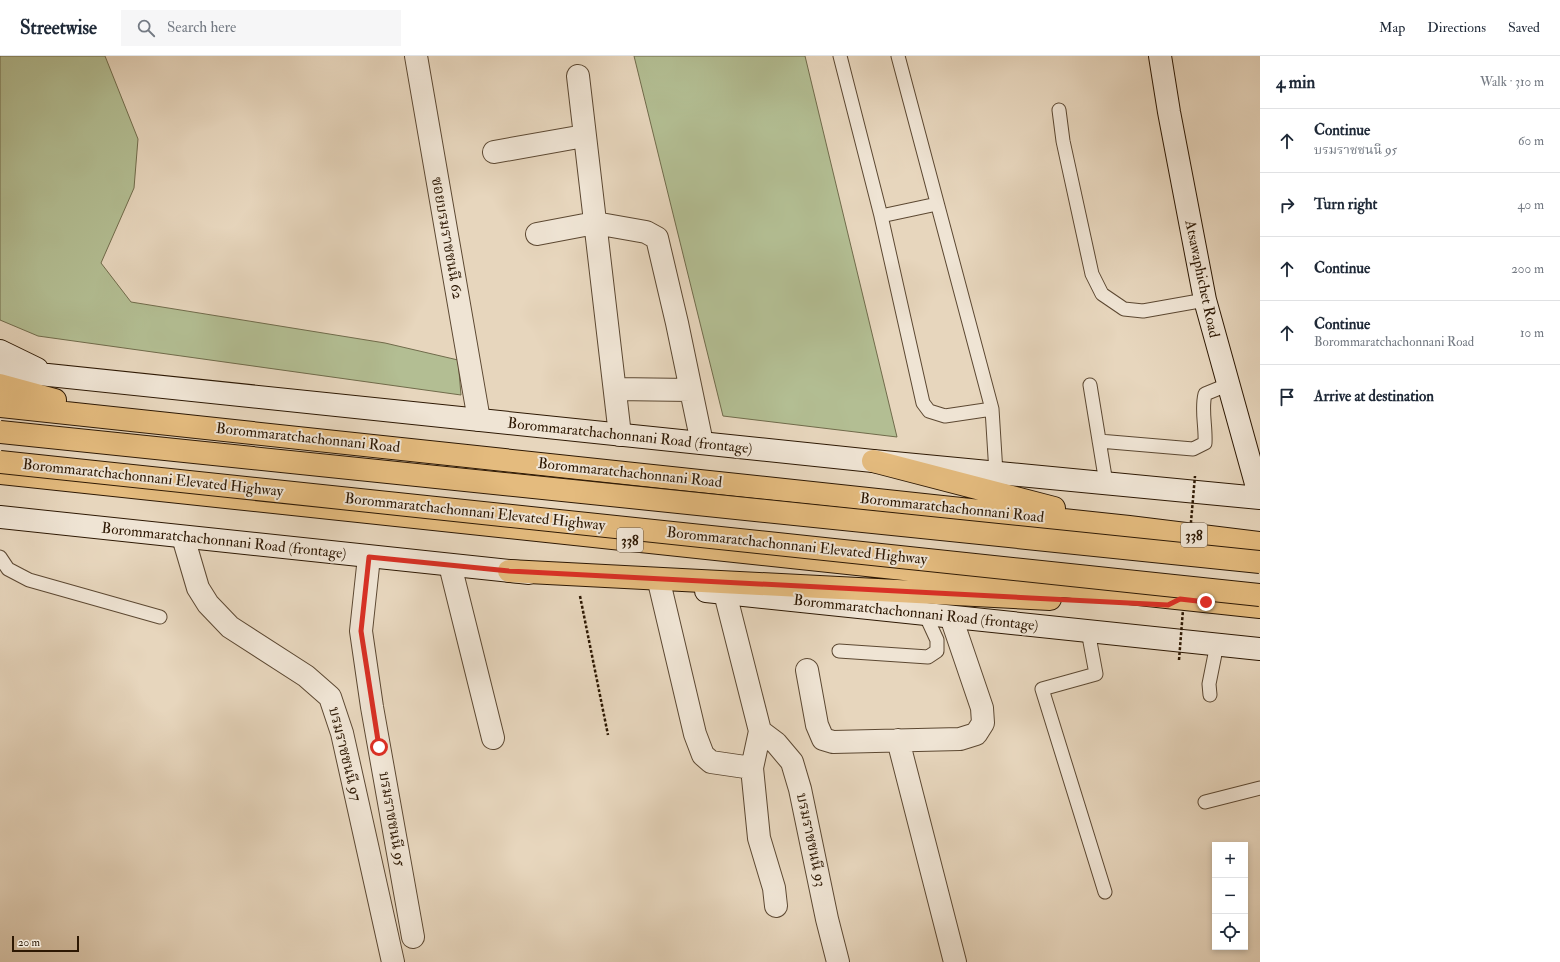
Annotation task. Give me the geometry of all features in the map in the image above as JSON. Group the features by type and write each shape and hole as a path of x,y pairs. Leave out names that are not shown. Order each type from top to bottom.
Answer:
{"main road":[{"path":"0,385 44,398 154,421"},
{"name":"Borommaratchachonnani Road","path":"0,406 154,421 1129,527 1260,543"},
{"name":"Borommaratchachonnani Elevated Highway","path":"0,432 1260,562"},
{"path":"873,461 1129,527"},
{"name":"Borommaratchachonnani Elevated Highway","path":"0,462 1260,596"},
{"name":"338","path":"0,473 1260,607"},
{"path":"509,571 1168,605 1180,599"}],"street":[{"name":"ซอยบรมราชชนนี 62","path":"416,56 479,420"},
{"name":"Atsawaphichet Road","path":"1160,56 1170,120 1205,300 1260,498"},
{"path":"578,76 620,435"},
{"path":"494,152 584,136"},
{"path":"537,234 595,223 646,232 657,238 702,443"},
{"path":"0,350 49,375"},
{"name":"Borommaratchachonnani Road (frontage)","path":"0,370 873,461 1260,498"},
{"path":"615,389 691,390"},
{"name":"Borommaratchachonnani Road (frontage)","path":"0,517 369,557 1260,649"},
{"name":"บรมราชชนนี 97","path":"183,537 198,588 208,604 230,627 306,676 330,697 342,733 393,962"},
{"name":"บรมราชชนนี 95","path":"369,557 361,631 372,707 413,938"},
{"path":"450,565 493,738"},
{"path":"660,586 691,719 703,755 712,762 752,768"},
{"path":"724,593 760,731 752,768 759,838 774,888 776,906"},
{"path":"807,670 817,725 823,738 833,742 960,738 976,734 983,723 982,708 951,617"},
{"name":"บรมราชชนนี 93","path":"760,731 776,743 792,762 800,789 827,919 838,962"},
{"path":"898,740 955,962"}],"lane":[{"path":"840,56 881,216 923,403 929,411 945,416 992,409"},
{"path":"898,56 992,409 996,473"},
{"path":"1059,110 1063,141 1092,274 1102,294 1124,309 1143,311 1205,300"},
{"path":"881,216 937,204"},
{"path":"1090,385 1106,483"},
{"path":"1099,441 1193,449 1205,443 1206,427 1202,404 1205,394 1228,385"},
{"path":"0,557 8,568 29,580 160,617"},
{"path":"839,651 928,657 937,651 937,640 926,614"},
{"path":"1088,631 1096,674 1042,689 1105,892"},
{"path":"1210,695 1209,684 1217,644"},
{"path":"1205,802 1260,788"}],"path":[{"path":"577,578 608,735"}],"green space":[{"path":"0,56 105,56 138,139 134,188 101,263 131,302 385,343 458,360 461,395 38,336 0,320"},
{"path":"634,56 805,56 897,437 723,416"}],"route":[{"path":"379,747 361,631 369,557 525,572 1168,605 1180,599 1206,602"}]}
